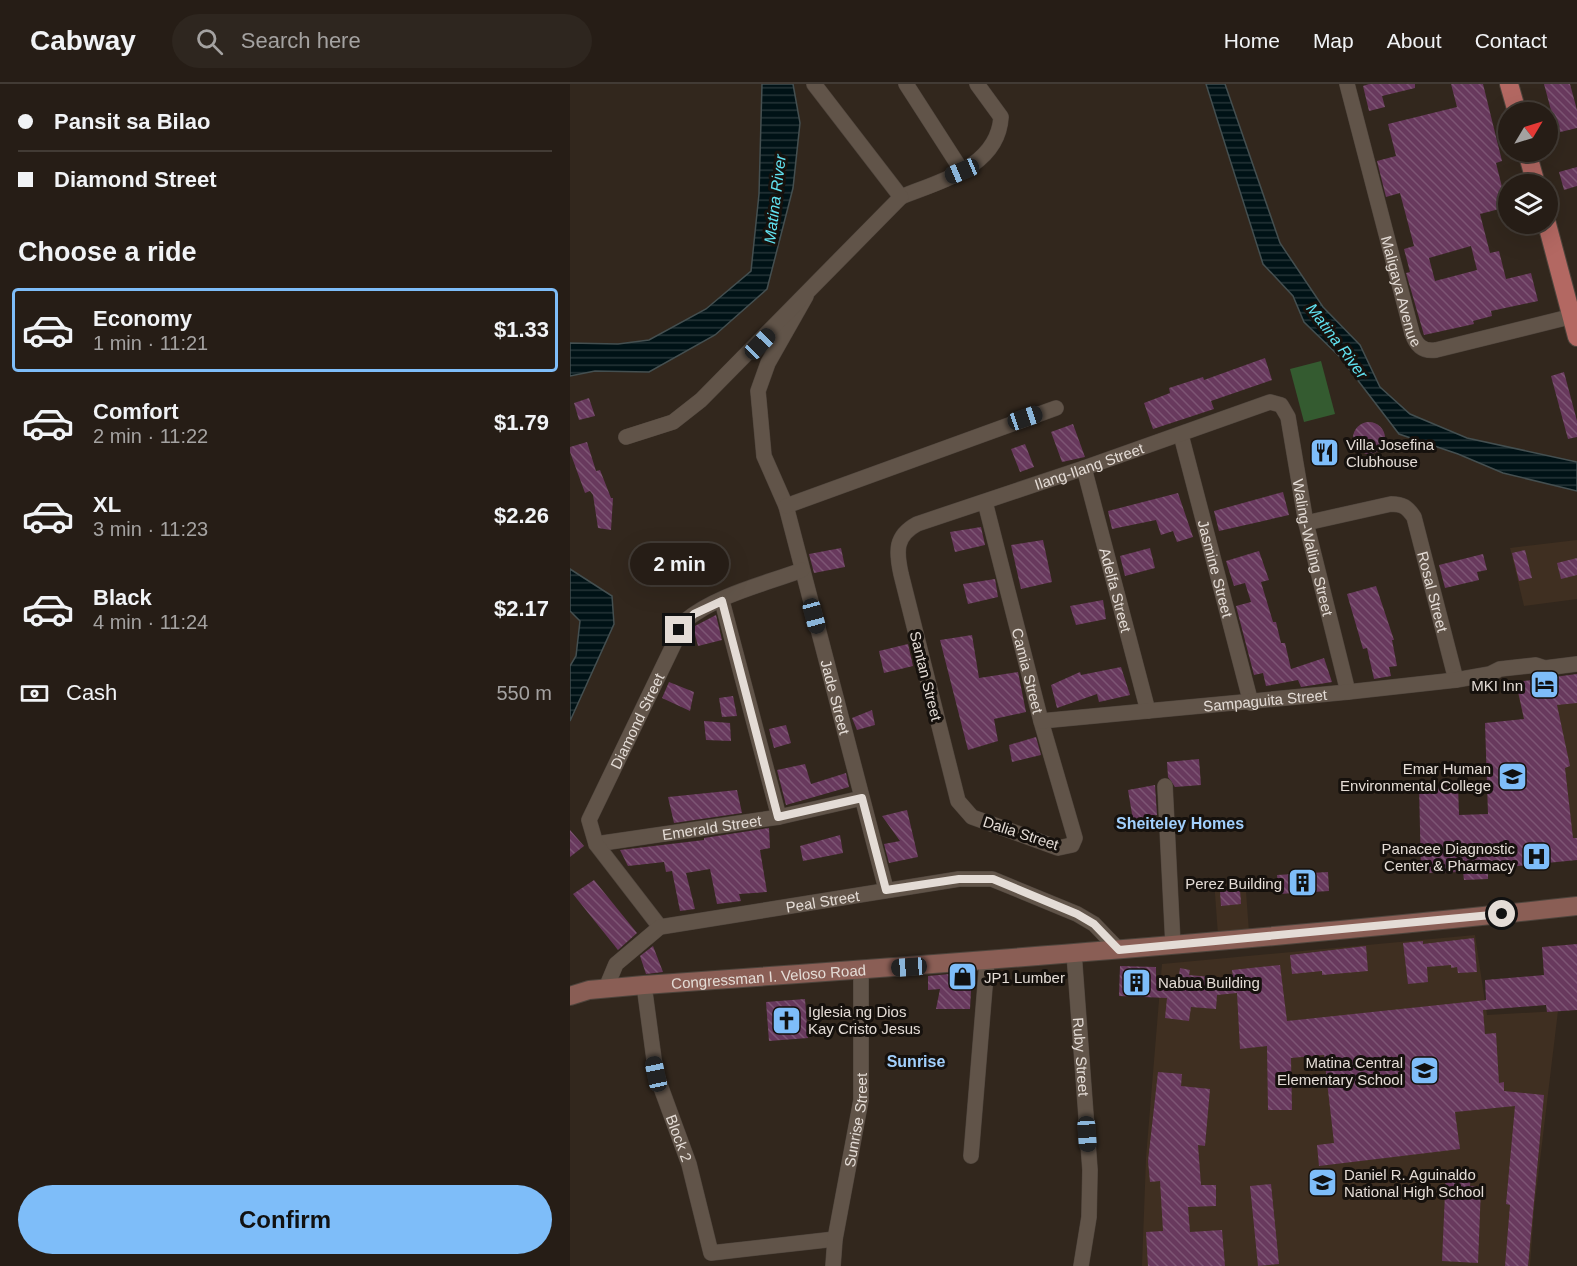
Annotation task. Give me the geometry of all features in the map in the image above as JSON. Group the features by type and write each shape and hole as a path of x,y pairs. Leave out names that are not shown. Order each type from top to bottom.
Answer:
{"main road":[{"path":"1509,84 1514,102"},
{"path":"1550,234 1574,315 1577,337"},
{"name":"Congressman I. Veloso Road","path":"570,996 606,988 987,962 1393,926 1577,906"}],"street":[{"path":"814,84 899,199"},
{"path":"906,84 962,171"},
{"path":"626,438 673,422 690,410 729,376 899,199 962,171 994,145 1000,131 1000,112 977,84"},
{"name":"Maligaya Avenue","path":"1347,84 1412,333 1418,345 1429,351 1436,350 1574,315"},
{"name":"Jade Street","path":"806,296 768,363 758,391 764,456 786,506 886,890"},
{"name":"Ilang-Ilang Street","path":"899,540 908,529 917,524 1181,435 1270,402 1281,405"},
{"name":"Waling-Waling Street","path":"1281,405 1288,417 1306,523 1348,692"},
{"path":"786,506 1056,408"},
{"name":"Jasmine Street","path":"1181,435 1251,703"},
{"name":"Adelfa Street","path":"1084,468 1148,711"},
{"name":"Camia Street","path":"985,502 1041,721 1075,838"},
{"name":"Rosal Street","path":"1306,523 1391,504 1405,506 1414,518 1456,680"},
{"name":"Santan Street","path":"899,540 897,548 901,574 958,801 964,810"},
{"name":"Diamond Street","path":"660,927 596,844 589,820 659,680 679,630 694,614 802,570"},
{"path":"722,601 778,817"},
{"name":"Sampaguita Street","path":"1041,721 1251,703 1456,680 1490,674 1501,679 1537,674 1545,668 1577,664"},
{"path":"1165,786 1173,945"},
{"name":"Emerald Street","path":"596,844 778,817 862,798"},
{"name":"Dalia Street","path":"964,810 972,817 1058,848 1072,845 1075,838"},
{"name":"Peal Street","path":"660,927 959,879 993,879 1077,914 1094,924 1119,950"},
{"path":"606,988 616,964 660,927"},
{"name":"Ruby Street","path":"1074,953 1090,1170 1089,1217 1081,1266"},
{"path":"971,1156 987,962"},
{"name":"Sunrise Street","path":"833,1266 835,1239 861,1100 861,971"},
{"name":"Block 2","path":"644,985 656,1074 689,1164 711,1253 835,1239"}],"shaded area":[{"path":"1577,540 1577,599 1524,606 1510,548"},
{"path":"1577,687 1577,838 1552,840 1518,694"},
{"path":"1245,878 1249,932 1218,935 1214,880"},
{"path":"1475,935 1487,1015 1558,1011 1534,1210 1530,1266 1142,1266 1146,1158 1162,964"}],"green space":[{"path":"1321,361 1335,414 1304,422 1290,369"}],"water":[{"name":"Matina River","path":"762,84 793,84 800,123 793,188 767,289 715,335 649,372 595,371 570,376 570,343 618,344 649,340 706,309 751,271 759,194"},
{"name":"Matina River","path":"1206,84 1225,84 1280,243 1323,307 1360,345 1380,387 1410,414 1467,438 1577,462 1577,491 1503,473 1458,454 1399,434 1340,357 1304,322 1293,296 1263,264"},
{"path":"570,569 612,596 614,624 570,721 570,666 576,656 580,621 570,611"}],"building":[{"path":"1415,84 1415,88 1382,96 1385,107 1369,111 1363,86"},
{"path":"1451,84 1483,84 1498,145 1499,162 1496,163 1499,174 1498,209 1480,214 1490,253 1499,251 1506,279 1531,273 1538,301 1491,311 1492,316 1473,321 1474,324 1424,335 1406,273 1410,272 1404,249 1414,246 1400,193 1386,197 1377,161 1396,156 1388,124 1457,107","holes":["1471,246 1477,270 1435,281 1429,258"]},
{"path":"1544,84 1570,84 1577,110 1577,128 1558,133 1558,102 1549,102"},
{"path":"1577,167 1577,186 1564,190 1559,172"},
{"path":"1265,358 1272,380 1211,401 1214,409 1153,429 1144,403 1170,393 1169,388 1203,377 1204,380"},
{"path":"1564,372 1577,421 1577,437 1568,439 1551,376"},
{"path":"589,398 595,416 579,420 574,403"},
{"path":"1369,422 1380,427 1385,438 1380,449 1369,454 1358,449 1353,438 1358,427"},
{"path":"1073,424 1085,457 1062,462 1051,432"},
{"path":"587,442 596,471 600,470 611,498 613,498 611,530 598,528 593,495 590,491 585,493 570,452 570,447"},
{"path":"1025,444 1034,467 1020,472 1011,449"},
{"path":"1283,492 1289,515 1219,531 1214,511"},
{"path":"1178,493 1193,537 1177,542 1173,531 1161,535 1156,520 1112,529 1108,511"},
{"path":"981,527 985,545 955,552 950,532"},
{"path":"1043,540 1052,582 1021,589 1011,545"},
{"path":"841,548 845,567 814,573 809,554"},
{"path":"1150,548 1155,568 1125,576 1120,556"},
{"path":"1525,550 1532,578 1519,581 1512,553"},
{"path":"1259,551 1269,580 1261,582 1281,643 1285,643 1291,669 1324,658 1332,682 1301,687 1298,680 1266,686 1263,673 1254,675 1236,606 1251,602 1245,583 1234,586 1226,561"},
{"path":"1483,554 1487,570 1477,572 1479,580 1445,588 1439,565"},
{"path":"1577,558 1577,575 1561,579 1557,563"},
{"path":"995,579 998,597 968,604 963,584"},
{"path":"1376,586 1394,640 1392,640 1397,666 1389,667 1391,676 1374,679 1367,648 1363,649 1347,594"},
{"path":"1103,600 1106,619 1076,625 1070,606"},
{"path":"716,615 722,640 698,646 693,627"},
{"path":"972,635 979,678 1018,672 1026,712 994,719 998,741 968,750 940,640"},
{"path":"908,644 913,666 884,673 879,651"},
{"path":"1121,667 1130,695 1099,702 1097,694 1057,708 1051,685 1080,672 1081,675"},
{"path":"1577,674 1577,703 1557,705 1570,766 1565,768 1573,838 1577,838 1577,860 1488,869 1488,879 1464,880 1463,872 1421,873 1419,786 1458,785 1459,815 1488,814 1485,723 1524,719 1516,682"},
{"path":"669,682 694,692 690,711 662,698"},
{"path":"733,696 737,716 722,717 719,698"},
{"path":"872,710 875,725 857,730 852,718"},
{"path":"704,721 730,723 731,741 706,740"},
{"path":"786,725 791,743 774,748 769,729"},
{"path":"1036,737 1041,755 1012,762 1009,745"},
{"path":"1199,759 1201,785 1175,787 1168,777 1167,762"},
{"path":"805,764 811,784 846,773 849,787 786,805 777,770"},
{"path":"1155,785 1157,815 1133,820 1128,790"},
{"path":"737,790 742,813 674,823 668,797"},
{"path":"907,810 918,857 889,863 884,844 900,841 882,816"},
{"path":"769,828 770,848 760,850 767,892 739,894 741,901 717,904 710,869 686,873 695,909 680,911 672,871 666,872 664,862 628,866 620,850 704,840 704,838"},
{"path":"570,830 584,846 570,857"},
{"path":"840,835 843,853 803,861 800,846"},
{"name":"Perez Building","path":"1328,872 1329,891 1279,894 1277,875"},
{"path":"594,880 637,933 618,950 573,894"},
{"path":"1240,889 1241,904 1221,906 1220,891"},
{"path":"1474,938 1477,972 1458,973 1457,967 1451,968 1451,965 1427,967 1428,982 1408,984 1403,943 1423,941 1423,944"},
{"path":"1577,944 1577,1010 1547,1012 1546,1005 1483,1010 1485,1034 1496,1033 1499,1083 1504,1082 1504,1091 1544,1095 1528,1266 1505,1266 1510,1205 1506,1204 1515,1106 1455,1112 1460,1149 1319,1166 1317,1145 1334,1143 1324,1055 1291,1058 1292,1110 1268,1110 1267,1046 1240,1049 1237,993 1217,995 1216,1009 1191,1007 1189,1021 1165,1018 1167,998 1119,996 1120,966 1156,967 1156,980 1178,983 1180,968 1190,970 1189,975 1233,979 1232,970 1280,965 1287,1021 1486,1000 1485,980 1544,975 1542,947"},
{"path":"653,946 663,972 646,974 640,956"},
{"path":"1366,946 1368,971 1322,975 1322,971 1292,974 1290,955"},
{"path":"972,972 970,1009 936,1009 940,989 928,990 928,976"},
{"name":"Iglesia ng Dios Kay Cristo Jesus","path":"805,999 808,1038 769,1041 766,1002"},
{"path":"1158,1072 1182,1074 1181,1086 1210,1089 1205,1146 1198,1145 1201,1185 1216,1185 1216,1206 1188,1207 1190,1232 1222,1230 1225,1266 1148,1266 1146,1232 1163,1231 1160,1181 1150,1182 1148,1161"},
{"path":"1446,1171 1471,1172 1470,1186 1481,1187 1478,1263 1442,1261"},
{"path":"1271,1184 1279,1264 1258,1266 1250,1186"}],"place":[{"name":"Villa Josefina Clubhouse","path":"1325,453"},
{"name":"MKI Inn","path":"1544,685"},
{"name":"Emar Human Environmental College","path":"1512,777"},
{"name":"Panacee Diagnostic Center & Pharmacy","path":"1536,857"},
{"name":"Perez Building","path":"1303,883"},
{"name":"JP1 Lumber","path":"963,977"},
{"name":"Nabua Building","path":"1137,982"},
{"name":"Iglesia ng Dios Kay Cristo Jesus","path":"787,1020"},
{"name":"Matina Central Elementary School","path":"1424,1071"},
{"name":"Daniel R. Aguinaldo National High School","path":"1323,1183"}],"district":[{"name":"Sheiteley Homes","path":"1180,823"},
{"name":"Sunrise","path":"916,1061"}],"route":[{"path":"679,630 694,614 722,601 778,817 862,798 886,890 959,879 981,877 993,879 1077,914 1094,924 1119,950 1502,914"}]}
